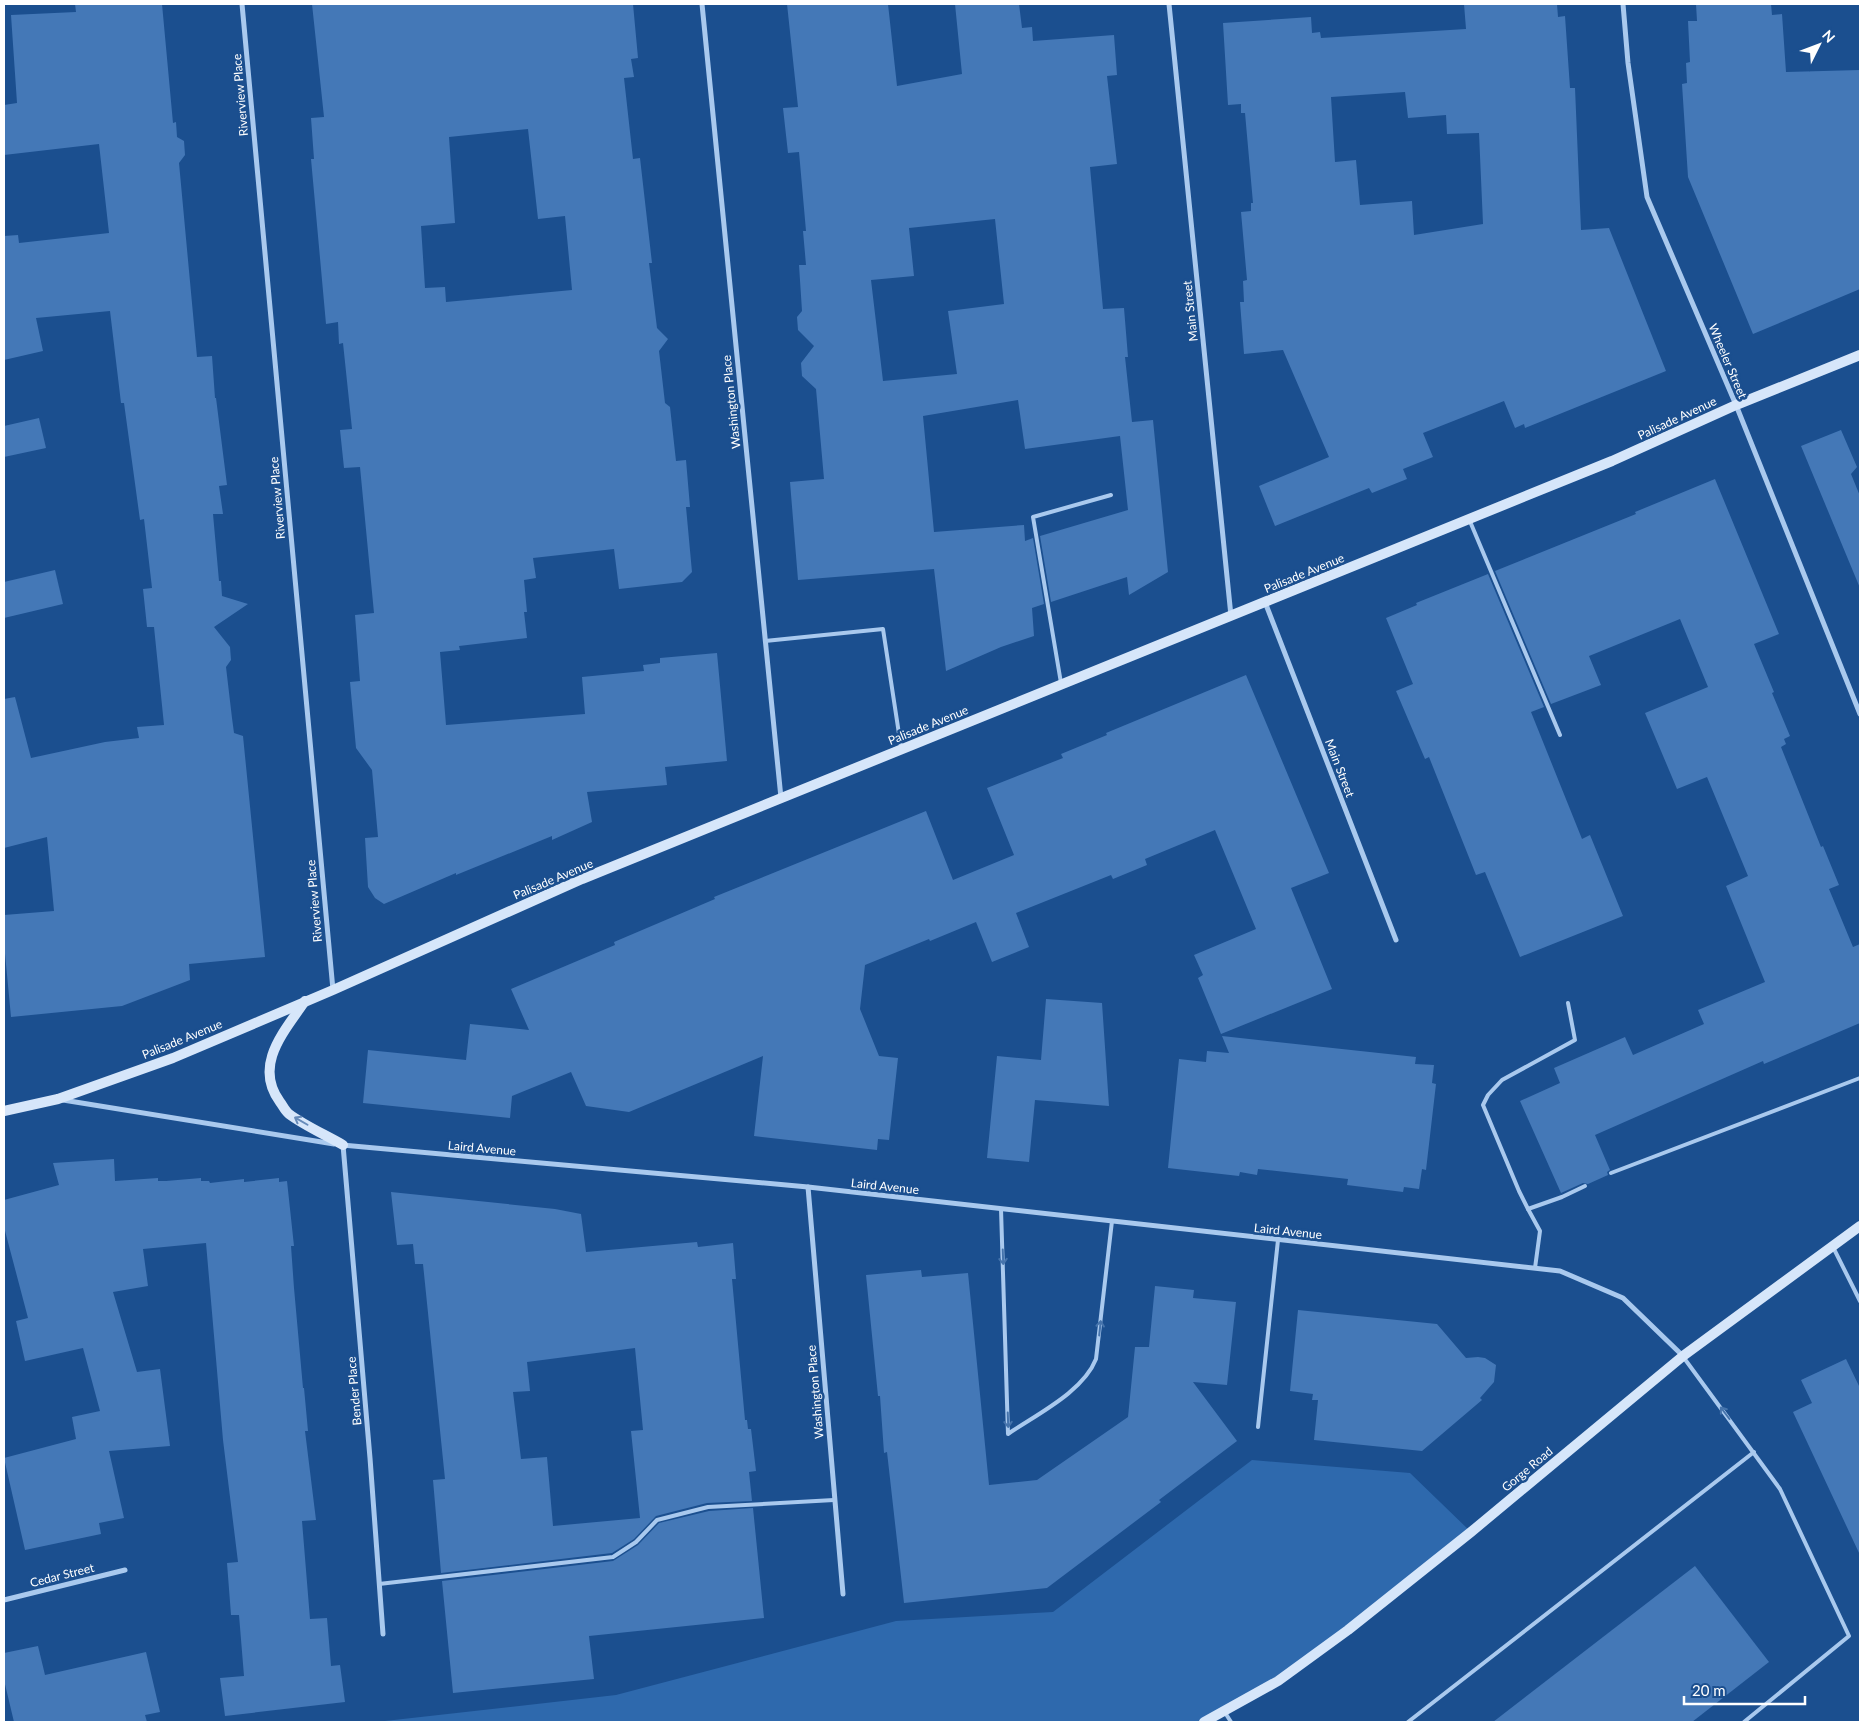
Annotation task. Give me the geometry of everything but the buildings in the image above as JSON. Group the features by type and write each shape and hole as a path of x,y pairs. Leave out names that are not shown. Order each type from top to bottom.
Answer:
{"main road":[{"name":"Palisade Avenue","path":"4,1111 58,1099 173,1058 333,990 582,879 1622,457 1736,405 1860,355"},
{"path":"305,1001 270,1056 268,1074 274,1093 288,1113 343,1145"},
{"name":"Gorge Road","path":"1204,1722 1278,1681 1348,1630 1471,1532 1683,1356 1860,1226"}],"street":[{"name":"Riverview Place","path":"242,4 333,990"},
{"name":"Washington Place","path":"702,4 781,798"},
{"name":"Main Street","path":"1169,4 1232,616"},
{"name":"Wheeler Street","path":"1623,4 1628,63 1646,197 1736,405 1860,714"},
{"name":"Main Street","path":"1265,602 1396,940"},
{"name":"Laird Avenue","path":"58,1099 343,1145 808,1187 1560,1271 1623,1298 1683,1356"},
{"name":"Bender Place","path":"343,1145 383,1634"},
{"name":"Washington Place","path":"808,1187 843,1594"},
{"name":"Cedar Street","path":"4,1600 125,1570"}],"lane":[{"path":"1061,685 1033,517 1111,495"},
{"path":"1469,519 1560,734"},
{"path":"765,641 883,629 901,750"},
{"path":"1535,1268 1540,1231 1519,1191 1483,1105 1488,1095 1502,1080 1575,1040 1568,1003"},
{"path":"1611,1173 1860,1078"},
{"path":"1528,1209 1562,1197 1585,1186"},
{"path":"1001,1209 1008,1434 1080,1385 1092,1369 1096,1359 1112,1221"},
{"path":"1258,1428 1278,1240"},
{"path":"1832,1245 1860,1301"},
{"path":"1683,1356 1780,1488 1848,1636 1744,1722"},
{"path":"1408,1722 1754,1452"},
{"path":"379,1584 614,1557 636,1542 657,1520 708,1507 834,1500"},
{"path":"1224,1711 1231,1722"}],"shaded area":[{"path":"1252,1460 1410,1473 1471,1532 1278,1681 1204,1722 376,1722 616,1695 896,1621 1053,1612"}]}
